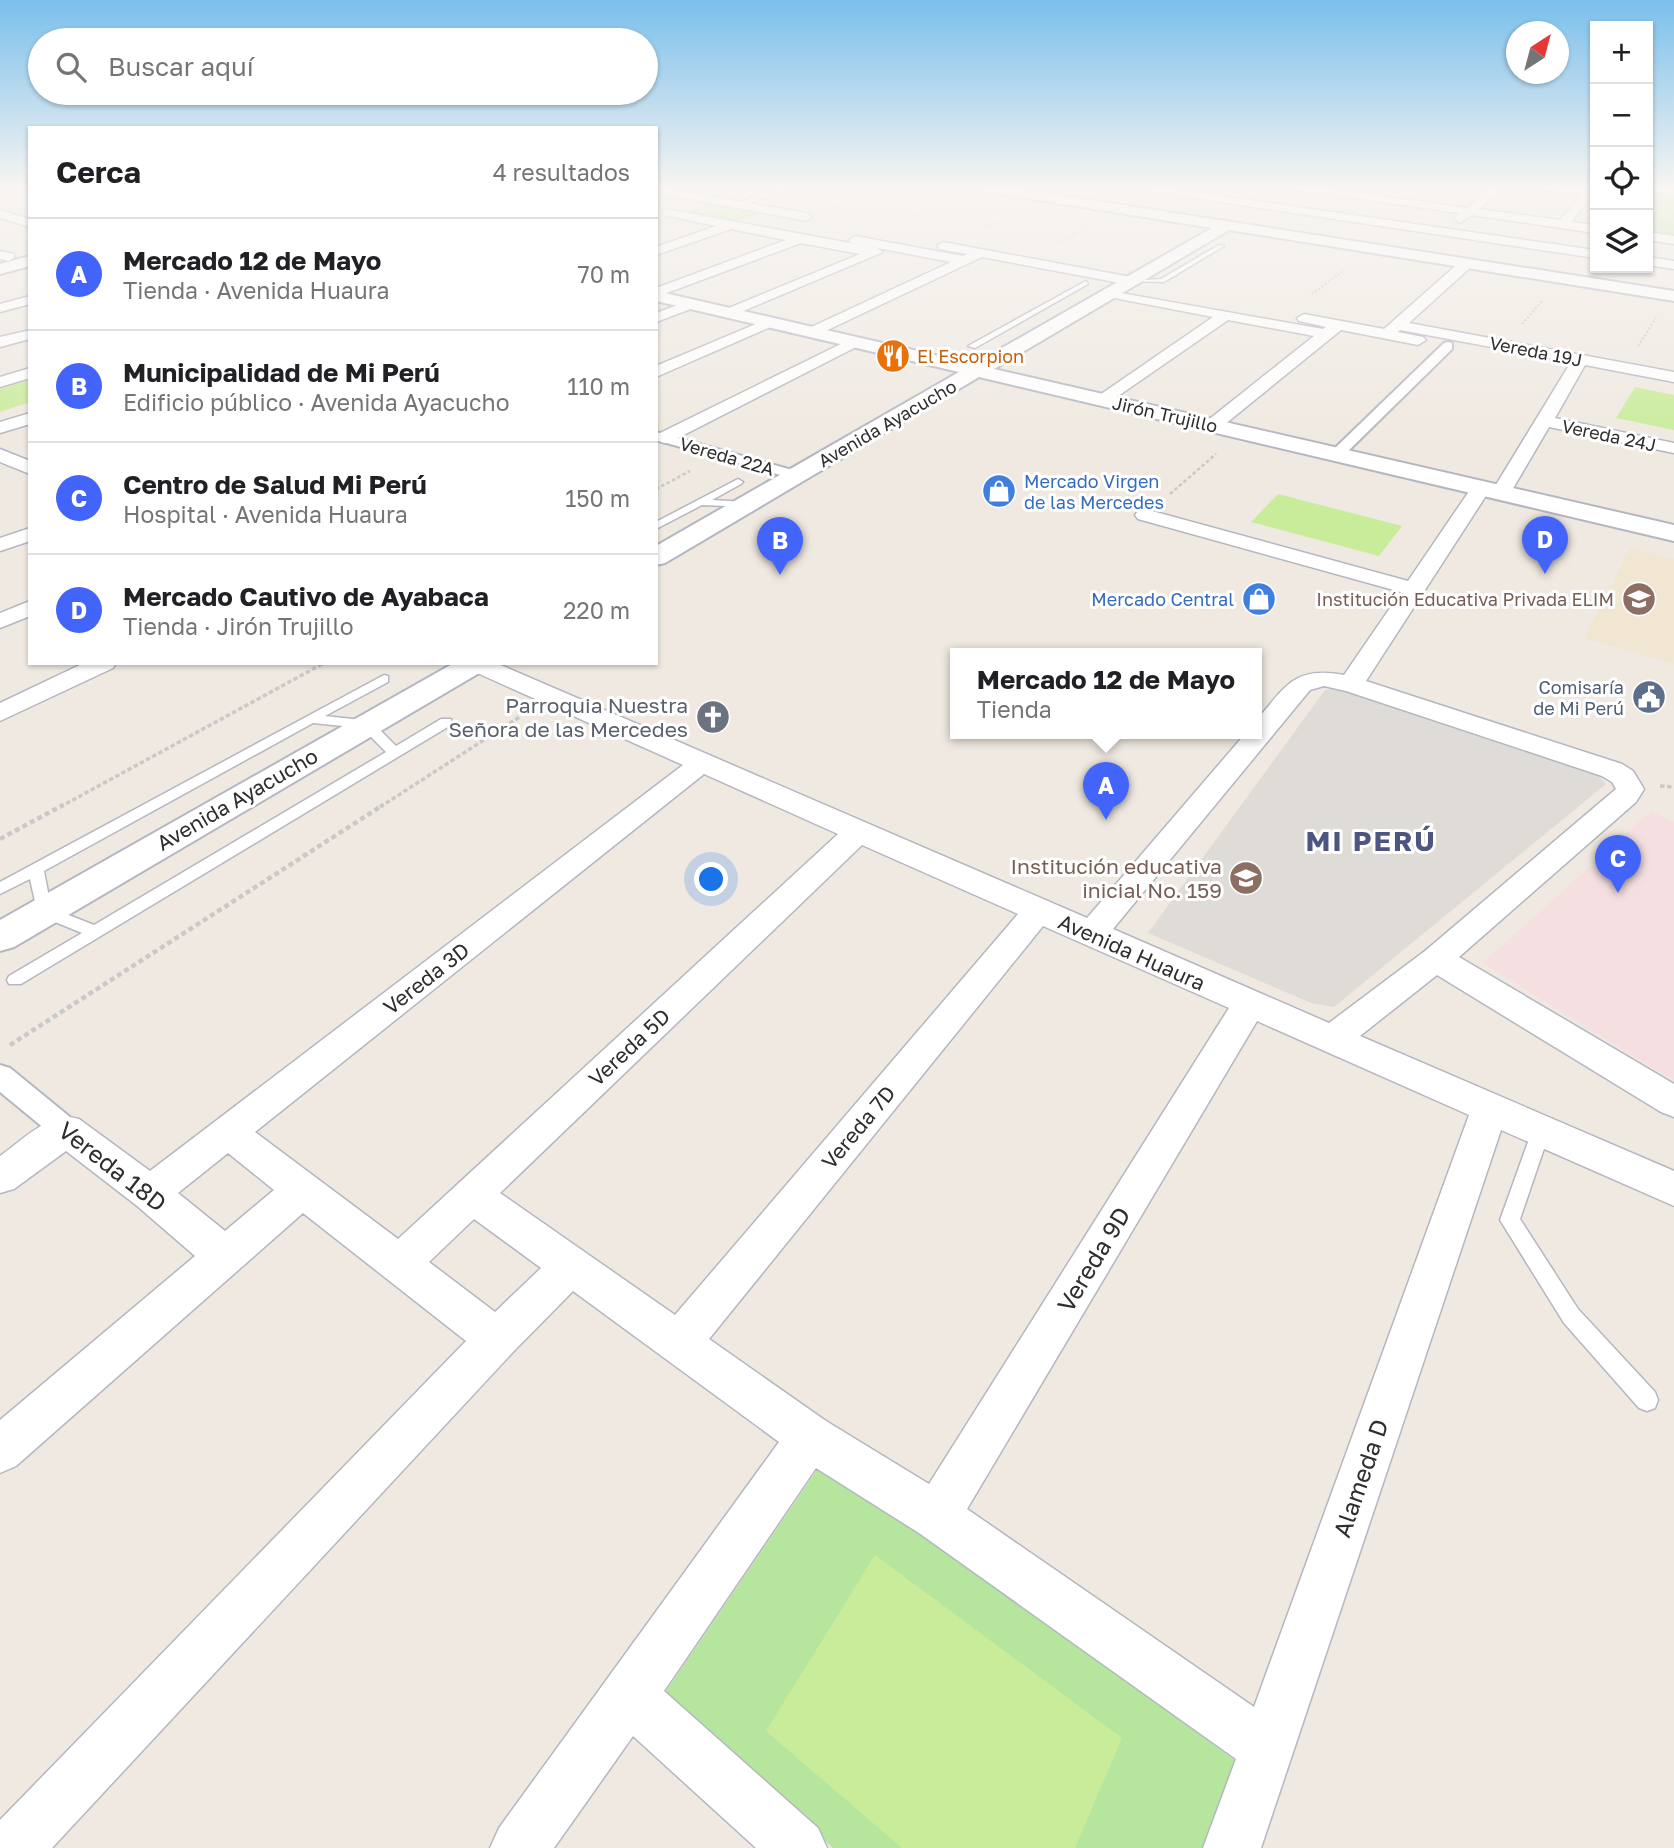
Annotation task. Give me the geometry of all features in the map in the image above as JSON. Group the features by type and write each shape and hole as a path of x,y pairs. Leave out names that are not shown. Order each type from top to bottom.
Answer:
{"street":[{"path":"658,294 712,273"},
{"path":"729,313 825,273"},
{"path":"812,332 936,273"},
{"path":"1089,273 1130,281"},
{"name":"Avenida Ayacucho","path":"658,556 978,370 1014,345 1143,273"},
{"path":"1393,330 1456,273"},
{"path":"1533,273 1672,295"},
{"path":"1101,295 1332,329"},
{"name":"Jirón Trujillo","path":"658,296 1674,533"},
{"path":"0,308 28,301"},
{"path":"658,317 691,304"},
{"path":"1102,399 1225,315"},
{"path":"1285,315 1332,329"},
{"path":"658,371 770,322"},
{"path":"1213,425 1332,329"},
{"name":"Vereda 19J","path":"1332,329 1393,330 1453,341 1503,345 1674,377"},
{"path":"0,342 28,335"},
{"path":"1337,454 1453,341"},
{"path":"660,437 855,342"},
{"path":"1351,684 1413,589 1545,421 1581,359"},
{"path":"0,382 28,374"},
{"path":"0,428 28,419"},
{"name":"Vereda 24J","path":"1545,421 1674,448"},
{"name":"Vereda 22A","path":"660,437 798,476"},
{"path":"0,455 28,470"},
{"path":"10,480 28,472"},
{"path":"1145,516 1413,589"},
{"path":"0,545 28,535"},
{"path":"0,621 28,609"},
{"path":"0,713 100,665"},
{"name":"Avenida Ayacucho","path":"0,937 471,665"},
{"name":"Avenida Huaura","path":"479,665 1674,1189"},
{"path":"1262,731 1301,684 1324,679 1351,684 1612,770 1623,777 1630,789 1626,796 1436,959 1332,1039"},
{"path":"1092,934 1255,739"},
{"name":"Vereda 3D","path":"150,1193 702,763"},
{"name":"Vereda 5D","path":"400,1263 858,832"},
{"name":"Vereda 7D","path":"678,1344 1038,911"},
{"path":"1436,959 1674,1102"},
{"name":"Vereda 9D","path":"936,1516 1250,1003"},
{"name":"Vereda 18D","path":"0,1076 150,1193 225,1256"},
{"name":"Alameda D","path":"1231,1848 1490,1108"},
{"path":"0,1177 66,1130"},
{"path":"228,1132 497,1339"},
{"path":"0,1450 304,1188"},
{"path":"472,1195 810,1437 936,1516 1266,1748"},
{"path":"13,1848 497,1339 571,1266"},
{"path":"519,1848 810,1437"},
{"path":"629,1696 798,1848"}],"lane":[{"path":"972,346 1086,283"},
{"path":"1067,293 1079,294"},
{"path":"990,336 1000,340"},
{"path":"658,525 738,482"},
{"path":"701,502 746,505"},
{"path":"0,889 384,679"},
{"path":"312,719 366,724 395,752"},
{"path":"15,980 446,722"},
{"path":"36,870 44,911 96,932"},
{"path":"1541,1131 1510,1220 1571,1317 1647,1400"}],"path":[{"path":"1285,315 1340,273"},
{"path":"1503,345 1563,278"},
{"path":"1625,368 1672,295"},
{"path":"1145,516 1242,432"},
{"path":"0,839 320,665"},
{"path":"0,1052 551,697"}],"shaded area":[{"name":"Institución Educativa Privada ELIM","path":"1631,548 1674,559 1674,664 1584,638"},
{"path":"1338,688 1599,776 1606,784 1334,1007 1311,1003 1148,933 1325,690"},
{"path":"1651,811 1674,822 1674,1081 1483,963"}],"green space":[{"path":"28,381 28,403 0,412 0,389"},
{"path":"1635,387 1674,395 1674,430 1616,418"},
{"path":"1278,494 1402,526 1379,556 1251,522"},
{"path":"823,1461 1241,1765 1211,1848 833,1848 664,1694"},
{"path":"875,1555 1122,1738 1075,1848 902,1848 766,1731"}],"place":[{"name":"El Escorpion","path":"893,356"},
{"name":"Mercado Virgen de las Mercedes","path":"999,491"},
{"name":"Mercado Cautivo de Ayabaca","path":"1545,574"},
{"name":"Municipalidad de Mi Perú","path":"780,575"},
{"name":"Mercado Central","path":"1259,599"},
{"name":"Institución Educativa Privada ELIM","path":"1639,599"},
{"name":"Comisaría de Mi Perú","path":"1649,697"},
{"name":"Parroquia Nuestra Señora de las Mercedes","path":"713,717"},
{"name":"Mercado 12 de Mayo","path":"1106,820"},
{"name":"Institución educativa inicial No. 159","path":"1246,878"},
{"name":"Centro de Salud Mi Perú","path":"1618,893"}],"district":[{"name":"MI PERÚ","path":"1371,840"}]}
